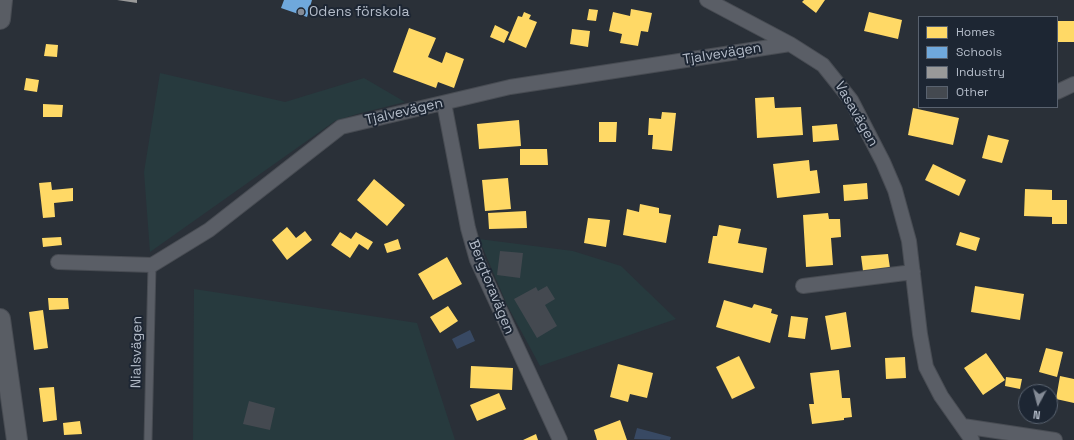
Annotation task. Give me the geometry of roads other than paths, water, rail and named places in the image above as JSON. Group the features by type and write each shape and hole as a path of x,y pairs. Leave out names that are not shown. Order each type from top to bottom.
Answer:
{"street":[{"path":"0,19 2,0"},
{"name":"Vasavägen","path":"706,0 790,44 824,65 839,82 854,106 883,162 895,190 909,241 926,367 941,396 972,440"},
{"name":"Tjalvevägen","path":"152,265 209,230 341,127 510,87 790,44"},
{"path":"1058,92 1074,84"},
{"name":"Bergtoravägen","path":"444,103 468,228 478,260 560,440"},
{"path":"58,262 152,265"},
{"path":"803,286 913,272"},
{"path":"0,319 17,440"},
{"path":"963,426 1055,440"}],"lane":[{"name":"Nialsvägen","path":"148,440 152,265"}],"water":[{"path":"470,330 475,341 457,349 452,339"},
{"path":"637,428 671,437 670,440 634,439"}],"place":[{"name":"Odens förskola","path":"301,12"}]}
